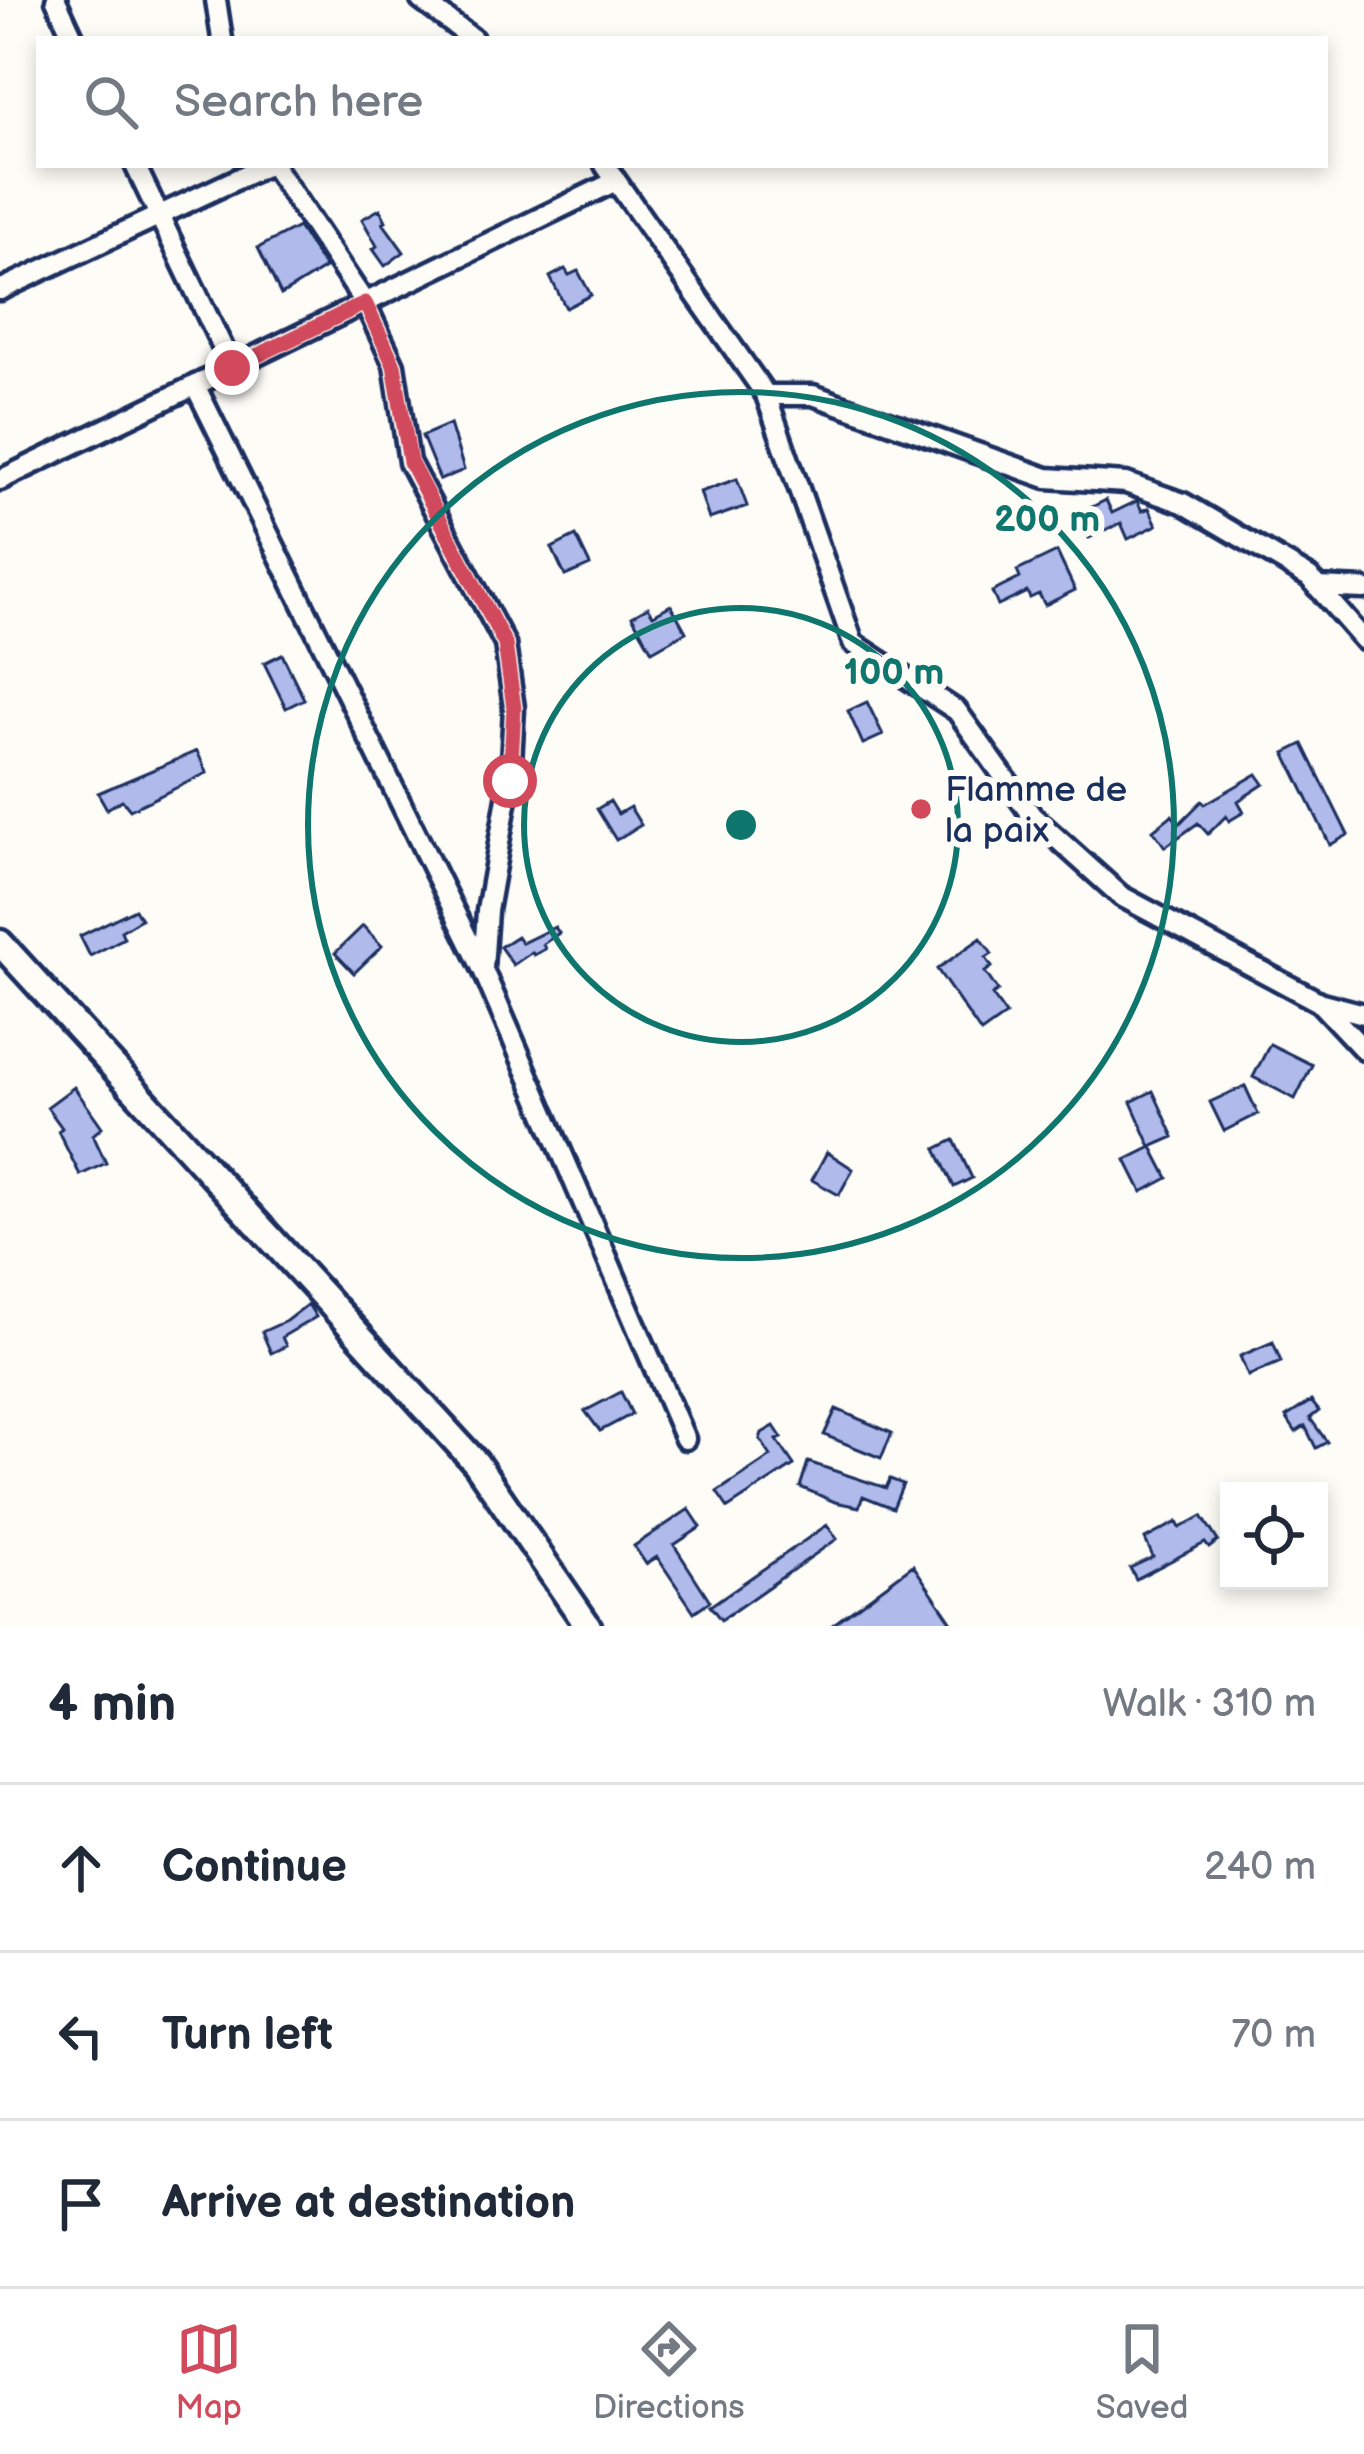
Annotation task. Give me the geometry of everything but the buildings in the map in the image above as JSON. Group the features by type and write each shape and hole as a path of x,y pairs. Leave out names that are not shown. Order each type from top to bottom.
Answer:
{"main road":[{"path":"0,943 476,1462 588,1626"}],"street":[{"path":"56,0 73,36"},
{"path":"216,0 222,36"},
{"path":"422,0 468,36"},
{"path":"136,168 232,368"},
{"path":"0,290 263,168"},
{"path":"272,168 365,303 394,365 410,462 505,644 514,708 510,781 483,970"},
{"path":"0,480 365,303 610,173 766,395 853,643 957,710 1032,816 1121,896 1319,1002 1364,1014"},
{"path":"195,385 483,970 685,1439"},
{"path":"766,395 813,395 1047,478 1126,483 1183,503 1309,577 1364,640"},
{"path":"1317,586 1364,589"},
{"path":"1319,1002 1364,1050"}],"place":[{"name":"Flamme de la paix","path":"921,809"}],"route":[{"path":"232,368 365,303 394,365 410,462 505,644 514,708 510,781"}]}
